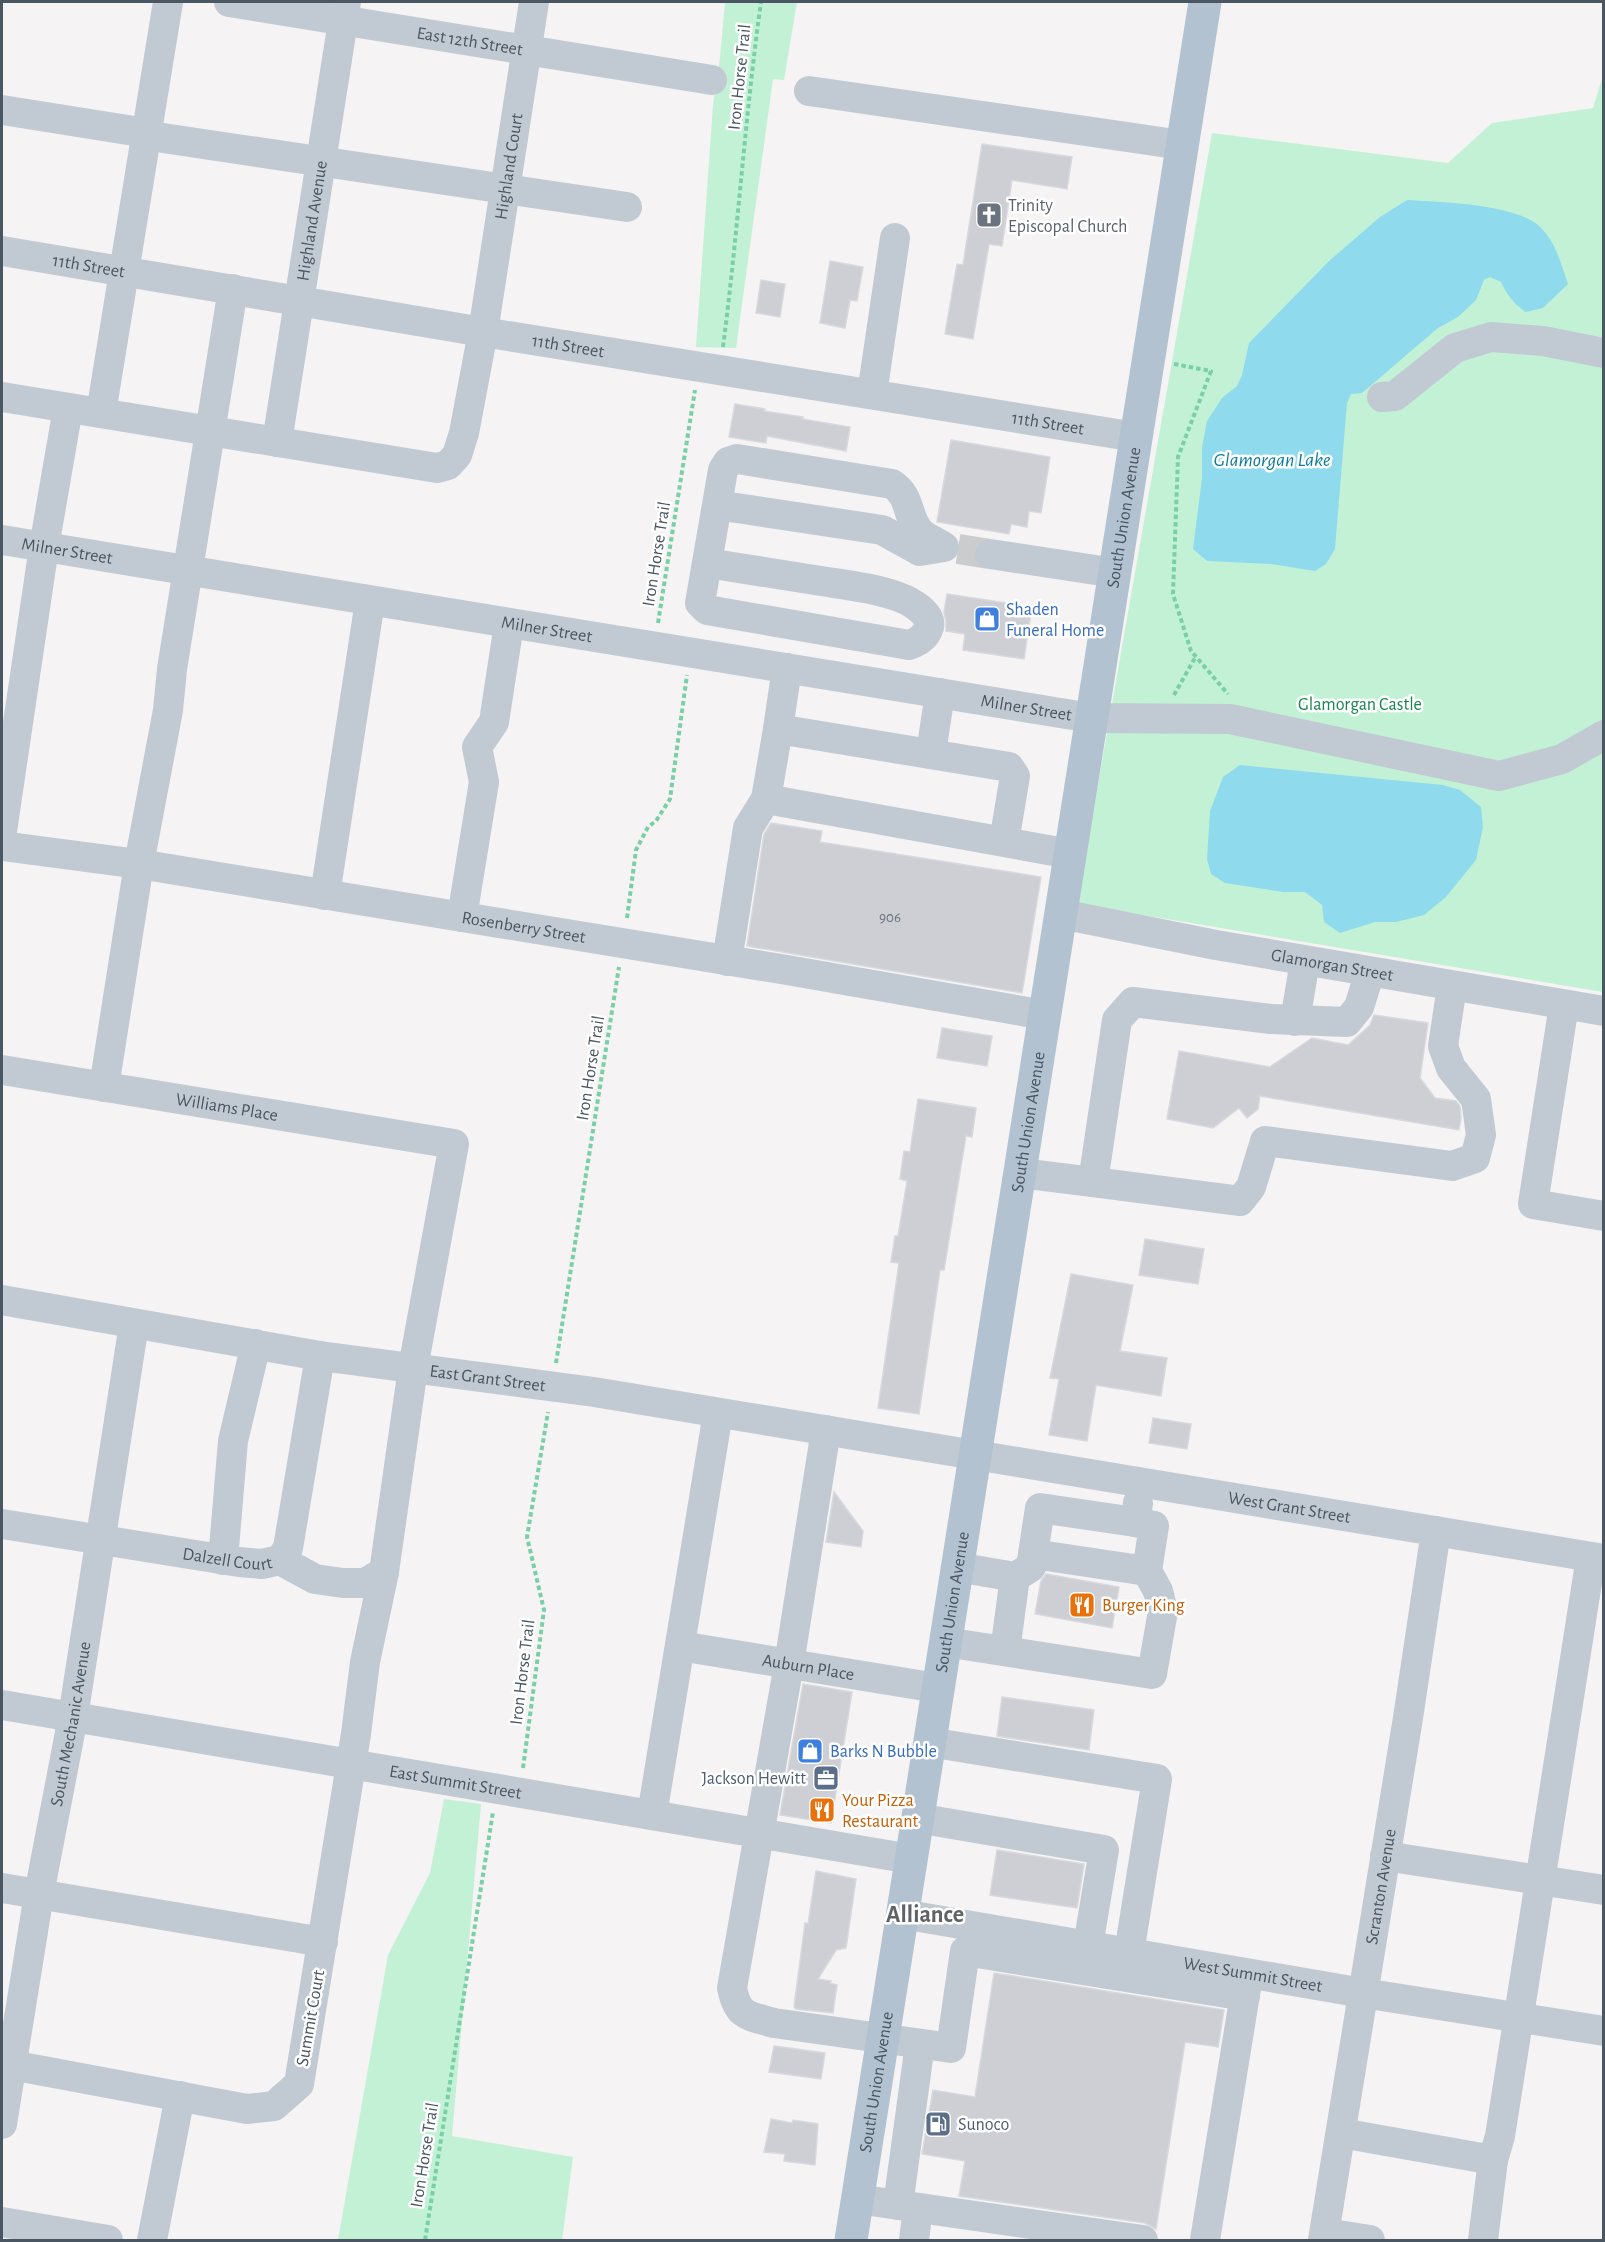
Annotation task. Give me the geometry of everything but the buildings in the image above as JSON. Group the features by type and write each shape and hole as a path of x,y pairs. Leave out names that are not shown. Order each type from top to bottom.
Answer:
{"main road":[{"name":"South Union Avenue","path":"850,2241 1205,2"}],"street":[{"path":"101,413 168,2"},
{"name":"East 12th Street","path":"229,2 344,11 526,50 712,81"},
{"name":"Highland Court","path":"277,442 437,468 448,465 457,455 464,433 483,332 534,2"},
{"name":"Highland Avenue","path":"277,442 344,11"},
{"path":"809,91 1182,145"},
{"path":"2,110 627,207"},
{"path":"872,394 895,238"},
{"name":"11th Street","path":"2,251 483,332 1136,437"},
{"path":"104,1087 139,864 168,710 172,669 233,289"},
{"path":"1382,397 1395,396 1455,348 1491,338 1543,341 1604,353"},
{"path":"2,397 277,442"},
{"path":"2,831 11,704 44,547 68,408"},
{"path":"707,563 867,588 900,597 920,608 927,616 930,625 926,634 917,643 909,645 706,610 702,607 700,603 723,470 728,462 737,459 892,484 901,490 906,498 920,531 951,548 920,551 882,530 717,506"},
{"name":"Milner Street","path":"2,540 1091,718 1230,719 1499,776 1562,759 1604,735"},
{"path":"990,554 1115,573"},
{"path":"325,895 370,601"},
{"path":"462,917 484,782 477,747 494,722 509,624"},
{"path":"727,961 748,828 766,799 787,668"},
{"path":"931,753 940,693"},
{"path":"778,729 1009,766 1015,776 1004,842"},
{"path":"766,799 1070,854"},
{"name":"Rosenberry Street","path":"2,846 139,864 1045,1015"},
{"name":"Glamorgan Street","path":"1061,914 1305,961 1604,1011"},
{"path":"1295,1020 1305,961"},
{"path":"1093,1182 1117,1020 1133,1002 1295,1020 1347,1022 1359,1007 1370,972"},
{"path":"1020,1173 1240,1201 1251,1187 1265,1141 1452,1166 1475,1158 1481,1135 1476,1100 1451,1068 1443,1046 1452,986"},
{"path":"1564,1005 1533,1204 1604,1216"},
{"name":"Williams Place","path":"2,1070 454,1144"},
{"name":"Summit Court","path":"11,2065 247,2109 274,2106 299,2084 356,1734 365,1662 384,1572 413,1368 454,1144"},
{"name":"East Grant Street","path":"2,1300 320,1356 594,1392 975,1454"},
{"name":"South Mechanic Avenue","path":"2,2124 39,1894 72,1717 134,1324"},
{"path":"223,1560 233,1441 256,1344"},
{"name":"Dalzell Court","path":"2,1524 223,1560 262,1564 280,1560 288,1548 320,1356"},
{"path":"652,1815 718,1413"},
{"path":"826,1430 789,1664 732,1988 736,2006 748,2016 774,2023 951,2048 965,1951 993,1942 1247,1985 1205,2241"},
{"name":"West Grant Street","path":"975,1454 1597,1558"},
{"path":"1135,1522 1142,1482"},
{"path":"945,1642 1152,1674 1163,1611 1160,1596 1147,1570 1154,1526 1040,1508 1031,1567 1016,1577 957,1567"},
{"name":"Scranton Avenue","path":"1324,2237 1436,1531"},
{"path":"1033,1554 1147,1570"},
{"path":"1483,2241 1493,2160 1500,2136 1540,1880 1597,1558"},
{"path":"280,1560 315,1579 343,1583 365,1583 384,1572"},
{"path":"1005,1652 1016,1577"},
{"name":"Auburn Place","path":"680,1646 938,1688"},
{"name":"East Summit Street","path":"2,1706 911,1859"},
{"path":"929,1742 1157,1779 1129,1953"},
{"path":"917,1818 1104,1850 1088,1946"},
{"path":"1385,1856 1604,1890"},
{"path":"2,1888 323,1942"},
{"name":"West Summit Street","path":"902,1914 993,1942 1088,1946 1129,1953 1247,1985 1363,1993 1604,2031"},
{"path":"914,2241 908,2207 920,2044"},
{"path":"152,2241 180,2096"},
{"path":"1341,2133 1493,2160"},
{"path":"857,2199 908,2207 975,2229 1143,2241"},
{"path":"2,2222 108,2241"},
{"path":"1324,2237 1370,2241"}],"path":[{"name":"Iron Horse Trail","path":"425,2241 470,1968 544,1610 527,1537 623,944 636,850 648,827 656,821 670,799 687,671 657,627 709,368 733,271 754,51 761,2"},
{"path":"1149,359 1211,371 1178,457 1173,594 1191,651 1254,724"},
{"path":"1160,719 1196,656"}],"green space":[{"path":"725,2 797,2 784,80 773,79 736,348 696,347 713,105"},
{"name":"Glamorgan Castle","path":"1603,76 1603,992 1077,904 1212,133 1448,163 1492,123 1593,108"},
{"path":"444,1799 481,1804 452,2136 573,2157 562,2240 338,2240 388,1955 430,1873"}],"water":[{"name":"Glamorgan Lake","path":"1407,200 1457,203 1497,209 1529,219 1550,239 1568,284 1543,308 1526,312 1511,299 1501,282 1490,277 1484,280 1476,300 1458,317 1438,328 1362,393 1351,394 1347,403 1335,549 1326,564 1315,571 1271,564 1207,561 1193,549 1202,478 1202,448 1207,421 1222,398 1237,386 1242,375 1249,343 1329,261 1380,217"},
{"path":"1240,765 1443,785 1460,790 1481,807 1483,827 1476,860 1446,897 1424,915 1396,922 1375,922 1340,933 1324,922 1322,905 1305,892 1283,892 1225,883 1211,874 1207,859 1210,811 1223,777"}],"tunnel":[{"path":"958,549 990,554"}],"place":[{"name":"Trinity Episcopal Church","path":"989,215"},
{"name":"Shaden Funeral Home","path":"987,619"},
{"name":"Burger King","path":"1082,1605"},
{"name":"Barks N Bubble","path":"810,1751"},
{"name":"Jackson Hewitt","path":"826,1778"},
{"name":"Your Pizza Restaurant","path":"822,1810"},
{"name":"Sunoco","path":"938,2124"}],"district":[{"name":"Alliance","path":"925,1914"}]}
